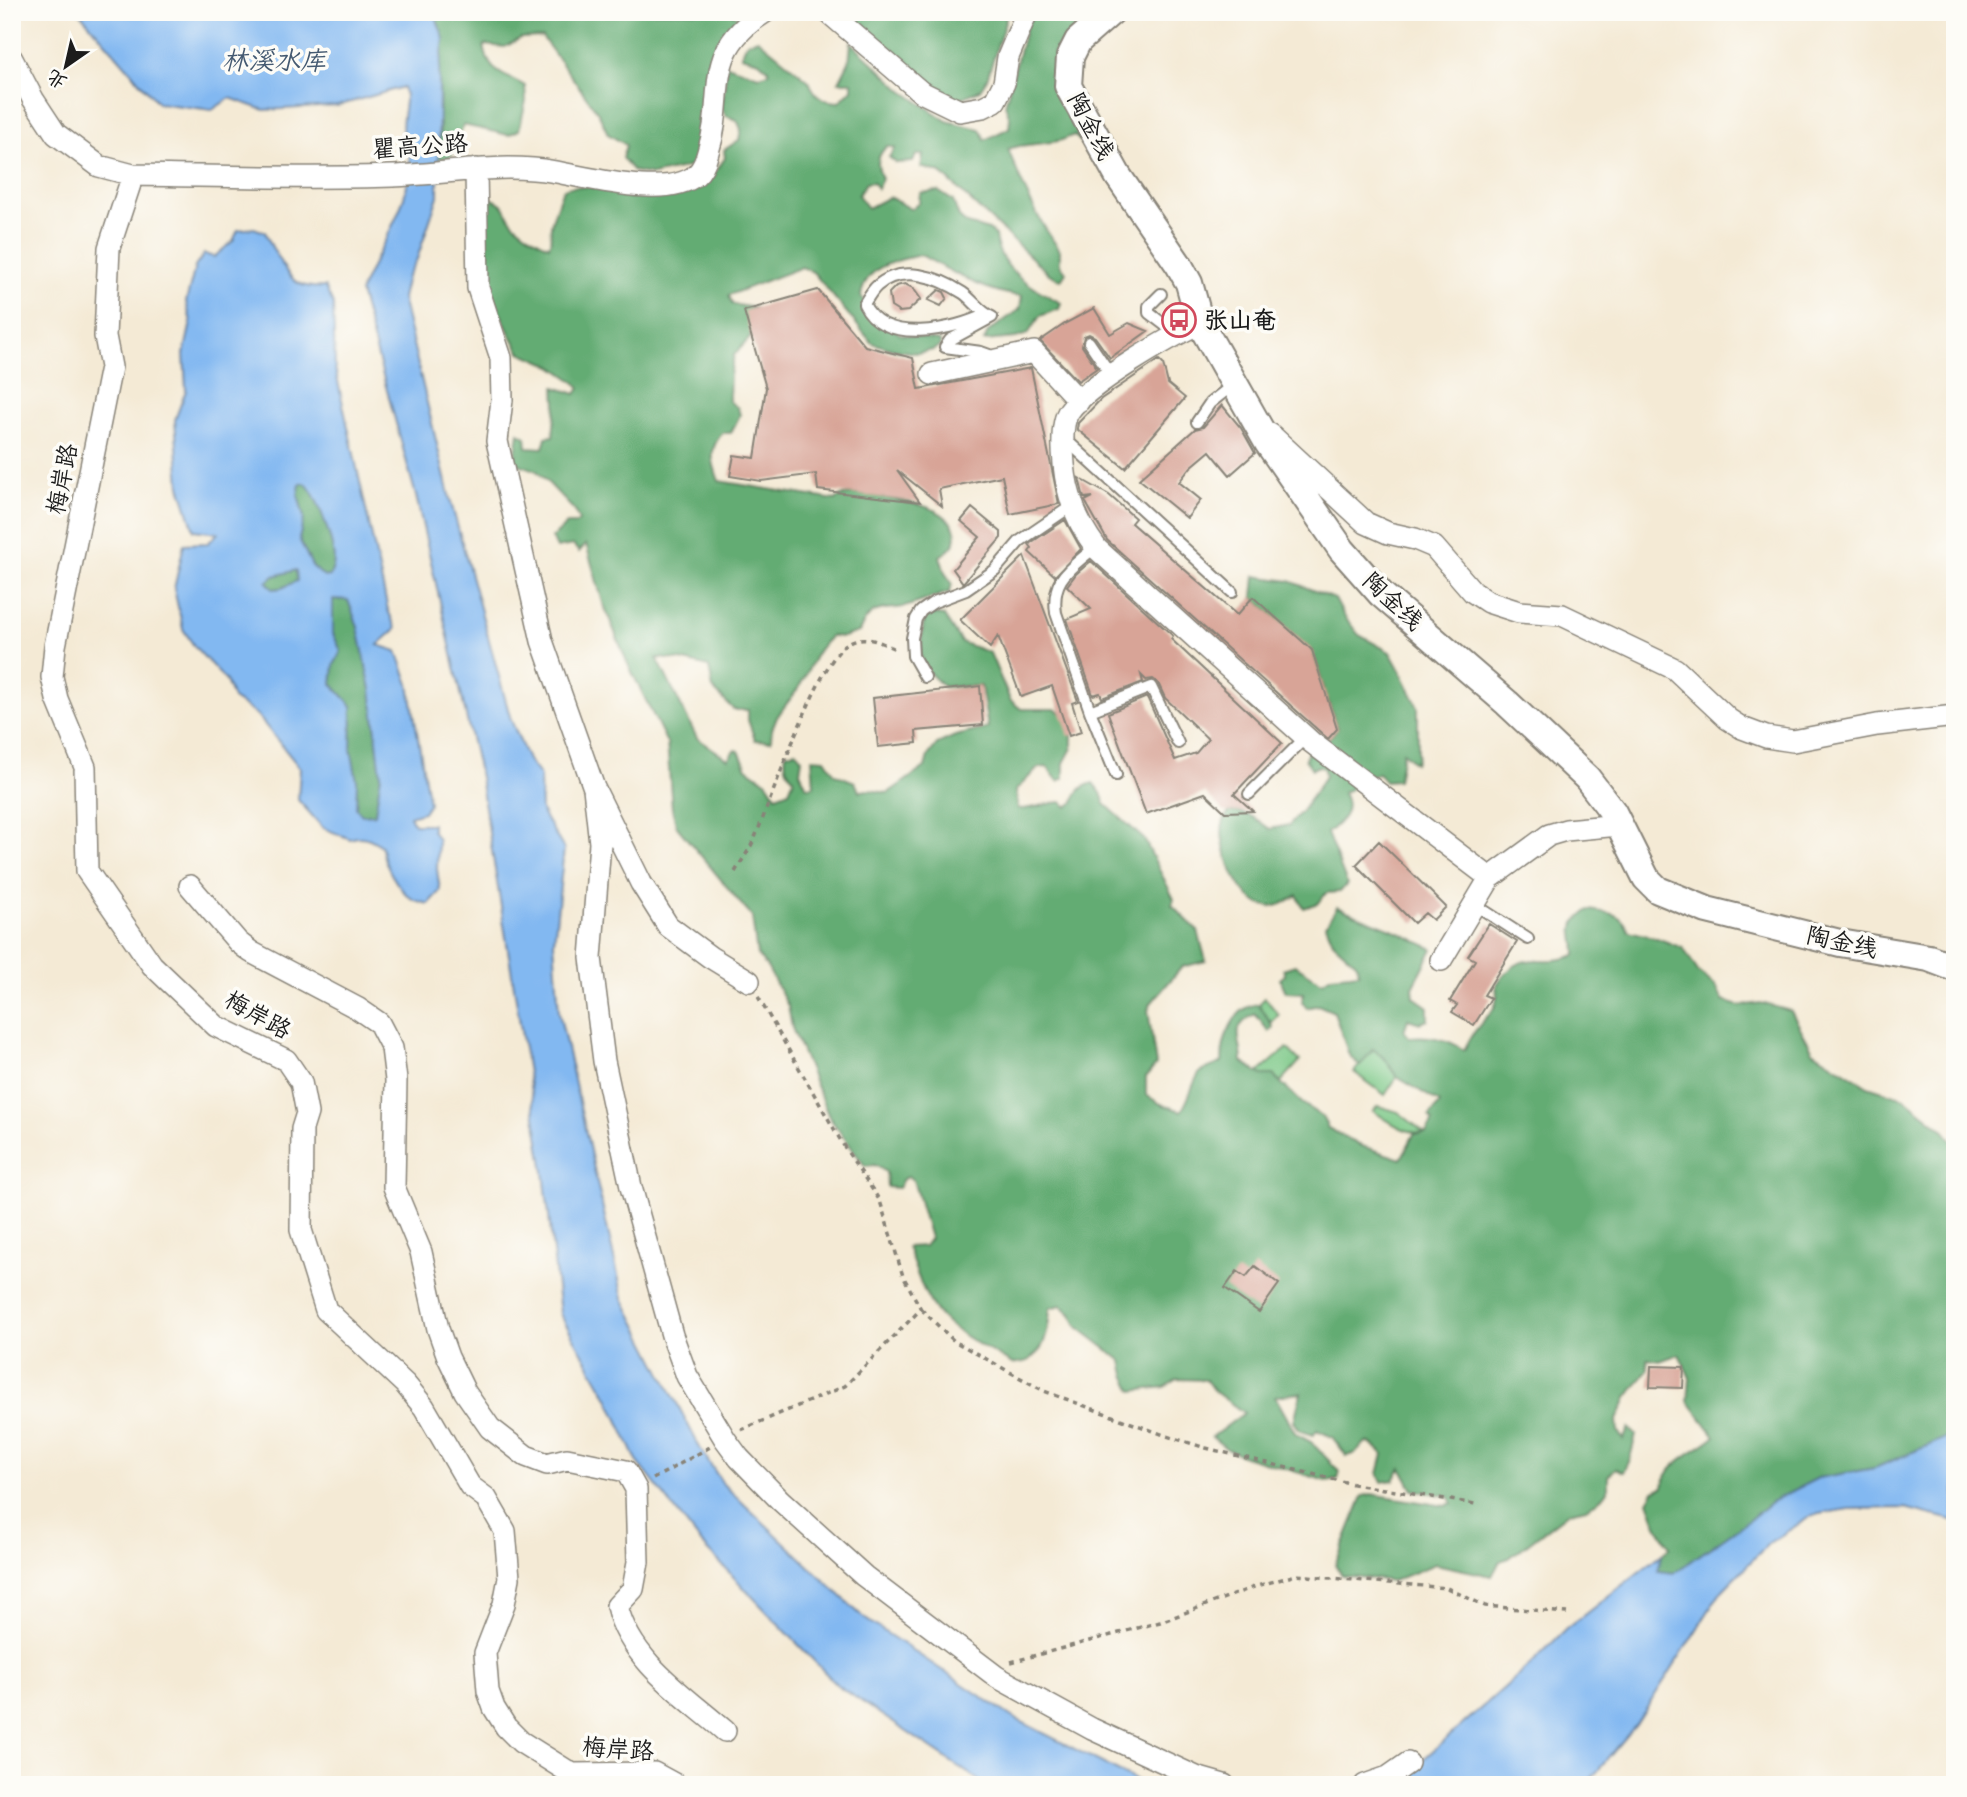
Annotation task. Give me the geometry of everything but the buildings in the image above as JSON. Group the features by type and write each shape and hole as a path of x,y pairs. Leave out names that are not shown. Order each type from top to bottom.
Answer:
{"street":[{"name":"瞿高公路","path":"12,59 33,99 56,134 99,166 133,176 395,176 466,169 528,167 637,187 658,187 687,180 696,175 704,165 712,139 719,67 747,23 765,12"},
{"path":"828,12 921,92 960,111 983,107 995,101 1004,83 1008,57 1027,12"},
{"name":"陶金线","path":"1111,12 1078,41 1070,57 1068,86 1118,176 1189,283 1189,329 1234,384 1268,443 1342,550 1381,594 1507,703 1587,778 1613,811 1646,878 1658,890 1707,909 1840,943 1929,958 1955,968"},
{"path":"466,169 478,288 501,358 502,400 497,441 542,641 594,788 641,883 668,926 749,981"},
{"name":"梅岸路","path":"133,176 109,248 105,336 111,368 55,646 52,677 57,699 85,767 88,871 152,965 216,1027 286,1060 301,1082 307,1113 302,1129 300,1230 326,1310 405,1384 424,1406 470,1486 486,1498 505,1531 509,1578 503,1604 485,1653 488,1691 500,1717 521,1742 572,1774 654,1773 676,1785"},
{"path":"1189,329 1112,376 1068,411 1062,437 1069,495 1082,528 1095,547 1306,737 1490,878"},
{"path":"932,374 1034,352 1079,401"},
{"path":"1256,420 1366,523 1388,533 1415,539 1434,547 1473,592 1488,602 1519,612 1562,615 1675,668 1723,714 1742,728 1766,737 1793,741 1955,716"},
{"path":"594,788 600,843 591,958 604,1061 632,1187 672,1335 687,1376 725,1439 739,1458 780,1500 864,1576 981,1666 1093,1729 1196,1777 1224,1785"},
{"path":"1441,960 1490,878 1549,835 1566,830 1619,825"},
{"path":"190,886 238,942 251,952 357,1008 379,1023 393,1048 396,1080 394,1187 421,1252 438,1329 465,1392 489,1428 526,1456 547,1464 567,1459 625,1471 636,1489 638,1562 632,1588 617,1605 619,1616 644,1660 726,1731"},
{"path":"1365,1785 1388,1777 1408,1763"}],"lane":[{"path":"986,314 966,324 923,331 893,327 868,312 864,304 876,286 910,272 962,293 992,317 950,340 945,346 981,352 1001,359"},
{"path":"1161,294 1149,306 1149,313 1189,329"},
{"path":"1089,342 1112,376"},
{"path":"1197,422 1210,403 1234,384"},
{"path":"1062,437 1232,592"},
{"path":"925,677 913,656 912,638 916,619 921,611 934,602 966,590 995,570 1020,541 1073,505"},
{"path":"1095,547 1066,573 1056,588 1054,598 1056,613 1090,711 1116,775"},
{"path":"1090,711 1151,687 1178,743"},
{"path":"1249,794 1306,737"},
{"path":"1474,904 1528,939"}],"path":[{"path":"735,872 755,838 797,731 834,654 847,643 870,638 913,656"},
{"path":"749,981 845,1148 880,1201 903,1276 921,1309 954,1340 1044,1391 1167,1436 1353,1484 1475,1504"},
{"path":"636,1489 738,1431 845,1386 921,1309"},
{"path":"981,1666 1022,1661 1160,1622 1257,1586 1296,1575 1447,1588 1485,1606 1567,1613"}],"green space":[{"path":"434,12 730,12 740,19 721,41 709,61 706,137 693,166 653,175 633,171 622,158 626,145 608,134 599,114 542,37 521,38 505,47 484,45 489,62 498,72 525,86 526,101 519,130 508,135 463,125 456,148 450,157 437,159 440,138 439,73 444,39"},
{"path":"846,12 1008,12 987,79 980,90 958,100 931,88"},
{"path":"1036,12 1084,12 1087,20 1059,53 1055,49 1054,62 1063,102 1089,150 1074,135 1060,141 1008,149 1031,202 1060,250 1060,264 1066,272 1061,280 1049,274 941,173 921,167 923,155 916,155 913,162 896,163 889,157 895,148 887,146 879,158 878,166 882,179 877,189 873,182 866,183 858,195 868,208 889,197 911,209 919,203 920,193 938,191 953,201 959,217 967,224 989,230 995,235 1003,259 1010,268 1029,284 1061,303 1059,309 1040,316 1028,334 984,341 988,332 1020,309 1022,296 982,286 921,255 892,262 869,277 861,296 874,315 900,334 940,341 940,346 933,350 917,353 872,343 813,272 802,267 729,295 732,304 760,309 750,338 734,355 729,401 738,408 740,415 731,433 722,433 713,451 713,462 719,481 835,500 851,494 874,496 932,509 947,519 955,531 954,544 940,556 945,573 952,583 950,592 908,606 879,610 869,616 859,632 843,637 831,636 820,649 799,687 773,725 771,741 755,740 748,720 748,710 734,710 713,689 709,667 657,658 697,738 728,759 734,750 739,751 747,768 767,782 776,796 789,791 794,779 786,767 786,753 796,751 802,759 800,772 807,787 814,786 812,758 825,759 835,774 855,782 859,791 888,793 925,767 928,756 937,744 955,736 988,728 981,686 944,687 924,668 920,653 924,618 932,614 944,616 961,642 990,653 1010,700 1021,709 1055,709 1067,716 1072,728 1072,748 1064,763 1064,778 1058,781 1047,767 1038,768 1016,790 1018,809 1062,802 1067,807 1074,802 1080,790 1093,783 1105,804 1144,839 1174,899 1172,905 1198,931 1206,961 1182,967 1148,1010 1156,1065 1146,1077 1146,1095 1181,1111 1198,1074 1222,1062 1224,1044 1236,1017 1250,1006 1259,1004 1273,1027 1269,1032 1255,1014 1242,1024 1238,1035 1242,1062 1262,1075 1273,1075 1302,1103 1322,1117 1328,1128 1359,1145 1401,1159 1414,1134 1426,1133 1433,1121 1429,1117 1440,1103 1397,1077 1386,1060 1373,1049 1360,1066 1349,1055 1334,1012 1318,1005 1307,1008 1302,1002 1304,993 1286,992 1280,979 1285,975 1283,969 1295,965 1322,982 1331,976 1359,973 1357,964 1333,942 1326,925 1337,907 1433,949 1413,987 1414,997 1428,1007 1428,1020 1420,1023 1408,1019 1404,1031 1409,1037 1438,1038 1464,1050 1474,1032 1495,1006 1496,985 1507,972 1525,961 1563,959 1576,955 1574,925 1589,910 1618,916 1629,931 1683,948 1699,973 1716,986 1723,1001 1740,1006 1761,1003 1791,1011 1813,1051 1868,1086 1904,1098 1943,1129 1955,1144 1955,1434 1875,1468 1818,1478 1771,1502 1674,1573 1657,1571 1662,1554 1670,1547 1657,1525 1648,1501 1654,1491 1663,1487 1665,1478 1676,1464 1715,1436 1688,1401 1690,1378 1679,1354 1660,1361 1647,1359 1648,1370 1627,1398 1617,1420 1618,1431 1623,1440 1629,1428 1636,1435 1629,1462 1624,1472 1616,1468 1608,1476 1608,1491 1597,1502 1569,1512 1509,1558 1500,1561 1492,1576 1435,1564 1393,1581 1342,1575 1335,1565 1363,1496 1371,1494 1445,1506 1452,1503 1449,1496 1413,1490 1401,1468 1394,1480 1382,1482 1378,1474 1383,1454 1371,1443 1366,1442 1356,1453 1347,1456 1332,1437 1317,1430 1313,1435 1300,1431 1294,1421 1301,1393 1275,1396 1296,1434 1311,1442 1340,1472 1338,1479 1326,1481 1227,1449 1212,1437 1244,1413 1214,1391 1206,1380 1178,1379 1165,1387 1133,1391 1122,1361 1078,1327 1071,1314 1061,1305 1050,1308 1046,1337 1040,1350 1027,1361 1012,1364 954,1329 933,1307 907,1247 924,1246 930,1238 913,1180 908,1177 903,1179 898,1188 887,1187 886,1172 875,1165 865,1166 829,1117 792,1028 788,1006 767,967 757,955 752,917 677,827 672,809 667,743 627,662 603,603 586,544 579,552 573,545 557,548 552,538 567,524 579,521 575,511 537,471 514,462 519,433 526,437 527,447 543,448 546,437 553,436 555,387 576,394 580,388 552,366 520,352 507,328 492,295 484,226 485,202 490,198 497,201 516,225 549,246 551,223 563,190 568,187 652,195 700,187 725,158 724,150 739,140 741,129 737,120 726,116 722,109 727,65 759,76 769,73 759,61 741,56 747,42 758,39 809,81 820,97 839,102 852,89 852,82 839,82 849,62 851,42 903,91 947,121 980,129 985,140 1009,128 1010,118 1005,105 1026,26"},
{"path":"306,483 319,507 331,541 334,558 331,576 324,577 312,566 299,539 304,518 298,495 300,484"},
{"path":"296,570 297,581 282,588 273,589 266,582 274,576"},
{"path":"1255,576 1290,581 1335,599 1359,635 1390,652 1418,707 1418,755 1415,763 1403,752 1398,780 1385,781 1378,773 1343,793 1347,805 1344,815 1327,833 1347,884 1340,892 1326,893 1319,903 1304,908 1297,895 1275,906 1258,903 1249,897 1235,877 1223,842 1223,827 1229,812 1246,814 1270,829 1289,825 1302,811 1325,776 1324,769 1319,766 1312,769 1305,759 1313,741 1320,734 1327,740 1337,729 1312,651 1253,597"},
{"path":"332,599 348,600 358,627 371,689 381,775 375,814 362,815 356,808 357,781 351,749 352,706 332,684 334,665 341,651 333,634"},
{"path":"1265,998 1279,1015 1271,1023 1259,1004"},
{"path":"1287,1048 1300,1061 1281,1082 1273,1075 1258,1073"},
{"path":"1373,1048 1386,1060 1397,1077 1385,1095 1354,1072"},
{"path":"1378,1106 1398,1112 1425,1133 1411,1132 1392,1123 1373,1111"}],"water":[{"name":"林溪水库","path":"79,12 434,12 444,39 439,73 438,196 417,259 407,276 402,298 450,499 511,720 528,760 540,776 541,811 564,849 554,942 559,1012 623,1298 700,1448 723,1484 864,1618 1012,1717 1145,1785 986,1785 837,1685 702,1544 637,1461 608,1398 560,1314 544,1172 480,777 416,496 360,292 394,224 406,188 409,150 402,129 405,99 403,87 337,106 264,110 230,98 212,110 158,103"},
{"path":"254,228 265,232 290,276 305,286 325,287 333,304 335,368 388,610 396,629 378,645 397,651 409,684 429,803 423,812 410,816 414,824 432,824 432,830 438,840 437,869 440,891 428,904 413,899 396,882 388,868 382,847 371,839 350,839 323,828 298,800 300,768 257,715 233,699 226,681 194,646 183,629 174,589 184,544 208,543 218,533 194,530 180,486 175,420 186,390 184,354 191,322 186,302 195,267 204,254 214,257 233,241 238,230","holes":["305,483 324,519 331,543 334,560 330,576 324,577 312,566 299,539 304,518 298,495 300,484","296,570 297,581 273,589 267,582 274,576","333,599 348,600 358,627 371,689 381,775 375,814 362,815 356,808 357,781 351,749 352,706 332,684 334,665 341,651 333,634"]},
{"path":"1955,1434 1955,1521 1905,1508 1849,1509 1813,1515 1769,1543 1720,1593 1636,1725 1586,1785 1394,1785 1531,1664 1566,1629 1662,1554 1658,1571 1674,1573 1771,1502 1818,1478 1875,1468"}],"place":[{"name":"张山奄","path":"1179,320"}]}
